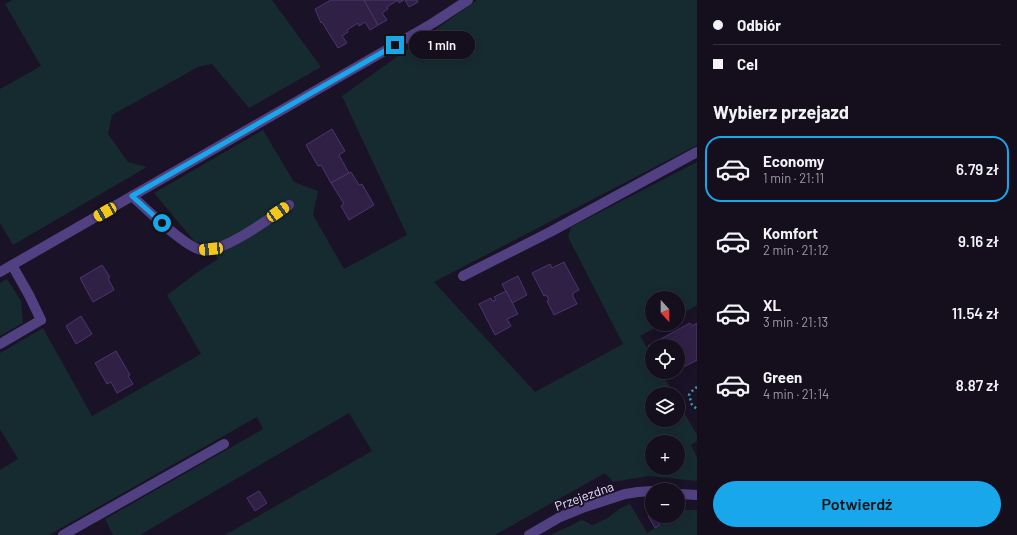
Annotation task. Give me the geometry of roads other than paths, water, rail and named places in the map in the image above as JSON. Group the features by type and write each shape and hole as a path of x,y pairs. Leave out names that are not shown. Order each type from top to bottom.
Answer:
{"street":[{"path":"0,272 433,23 468,0"},
{"path":"463,276 552,232 697,152"},
{"path":"132,196 183,241 201,250 221,248 256,228 289,204"},
{"path":"0,344 41,320 12,265"},
{"path":"63,535 224,444"},
{"name":"Przejezdna","path":"529,535 582,508 625,494 645,492"},
{"path":"685,494 697,495"}]}
